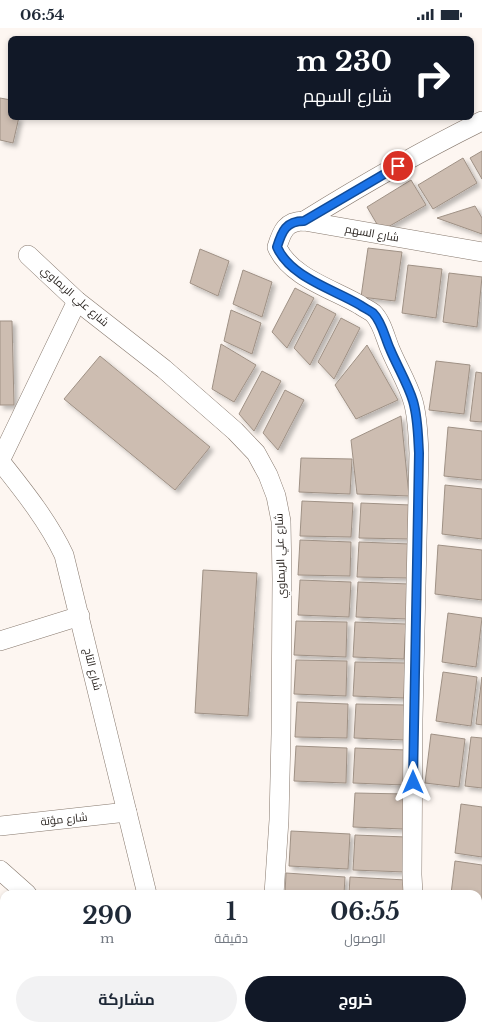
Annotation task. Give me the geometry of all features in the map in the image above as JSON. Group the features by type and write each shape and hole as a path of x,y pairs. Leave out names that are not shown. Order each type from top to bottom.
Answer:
{"street":[{"path":"413,890 413,719 419,453 418,427 413,401 383,330 373,314 351,300 295,270 281,257 277,247 283,232 289,224 296,221 304,221 448,138 482,121"},
{"name":"شارع السهم","path":"304,221 482,252"},
{"name":"شارع علي الريماوي","path":"28,255 77,301 164,369 236,431 256,453 268,475 276,496 281,521 281,726 279,820 274,890"},
{"path":"0,461 77,301"},
{"name":"شارع التاج","path":"0,461 33,504 59,545 68,567 145,890"},
{"path":"0,641 80,616"},
{"name":"شارع مؤتة","path":"0,826 127,812"},
{"path":"0,870 22,890"}],"building":[{"path":"0,98 8,99 8,120 18,120 13,143 0,140"},
{"path":"482,151 482,179 470,158"},
{"path":"463,158 477,183 433,209 418,185"},
{"path":"411,180 426,205 381,231 367,207"},
{"path":"475,206 482,218 482,234 437,218"},
{"path":"368,248 402,252 395,301 361,297"},
{"path":"200,249 229,261 218,296 190,283"},
{"path":"408,265 442,269 436,318 402,313"},
{"path":"243,270 272,282 262,317 233,304"},
{"path":"449,273 482,277 477,327 443,322"},
{"path":"295,288 314,298 287,348 272,332"},
{"path":"317,304 336,314 310,365 294,348"},
{"path":"231,310 261,323 252,354 224,341"},
{"path":"341,318 360,328 334,379 318,362"},
{"path":"0,321 12,321 14,405 0,405"},
{"path":"221,344 256,365 234,402 212,389"},
{"path":"367,345 398,400 356,419 335,385"},
{"path":"100,356 210,447 175,490 64,399"},
{"path":"436,361 470,365 464,414 429,410"},
{"path":"262,371 281,381 254,431 239,414"},
{"path":"476,372 482,373 482,422 470,421"},
{"path":"285,390 304,400 278,450 263,433"},
{"path":"401,416 409,496 357,494 351,440"},
{"path":"448,427 482,431 482,480 444,476"},
{"path":"301,458 352,459 350,494 299,492"},
{"path":"445,485 482,489 482,539 442,534"},
{"path":"302,501 353,503 351,537 300,536"},
{"path":"361,503 411,505 410,539 359,538"},
{"path":"300,540 351,542 350,576 298,575"},
{"path":"359,542 410,544 408,578 357,577"},
{"path":"438,545 482,550 482,600 435,594"},
{"path":"203,570 257,573 248,716 195,713"},
{"path":"300,580 351,582 349,617 298,615"},
{"path":"358,582 409,584 408,619 356,617"},
{"path":"448,613 482,618 476,667 442,662"},
{"path":"296,621 347,622 346,657 294,655"},
{"path":"355,622 406,624 404,659 353,657"},
{"path":"296,660 347,661 346,696 294,694"},
{"path":"355,662 406,663 404,698 353,696"},
{"path":"443,672 477,677 471,726 436,721"},
{"path":"482,677 482,725 476,724"},
{"path":"297,702 348,704 347,738 295,737"},
{"path":"356,704 407,705 405,740 354,738"},
{"path":"431,734 465,739 459,787 425,783"},
{"path":"471,737 482,738 482,788 465,786"},
{"path":"296,746 347,748 346,783 294,781"},
{"path":"355,748 406,750 404,785 353,783"},
{"path":"355,793 406,794 404,829 353,827"},
{"path":"461,804 482,807 482,857 455,853"},
{"path":"291,831 350,834 348,869 289,866"},
{"path":"355,835 406,837 405,872 353,870"},
{"path":"455,861 482,865 482,890 451,890"},
{"path":"286,873 345,877 344,890 285,890"},
{"path":"350,877 406,880 405,890 349,890"}],"route":[{"path":"398,166 304,221 296,221 289,224 283,232 277,247 281,257 295,270 351,300 373,314 383,330 413,401 418,427 419,453 413,782"}]}
